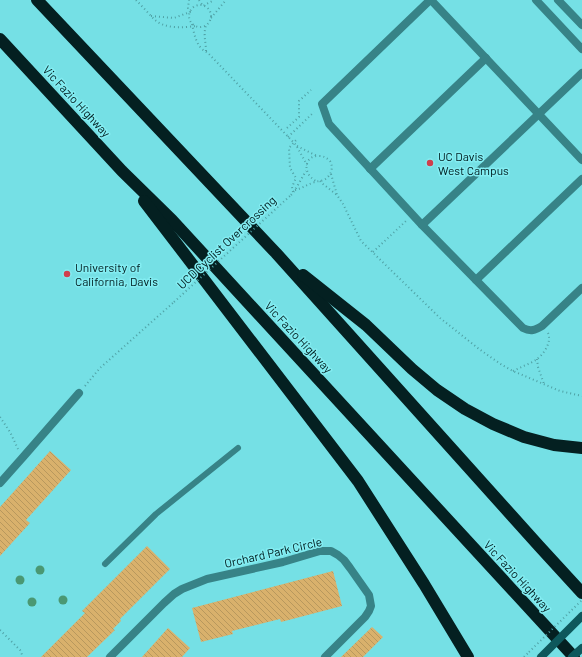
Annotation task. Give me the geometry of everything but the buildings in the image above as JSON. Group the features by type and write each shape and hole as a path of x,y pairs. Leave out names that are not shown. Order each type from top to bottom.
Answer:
{"highway":[{"path":"37,0 276,253 582,593"},
{"name":"Vic Fazio Highway","path":"0,39 122,171 178,226 573,657"},
{"path":"122,171 358,481 424,584 468,657"},
{"path":"276,253 366,325 412,369 437,390 465,409 493,424 524,437 554,445 582,448"},
{"path":"539,546 582,581"}],"main road":[{"path":"541,657 582,616"},
{"path":"573,657 582,648"}],"street":[{"path":"582,160 430,0 322,104 330,124 370,169 422,225 523,328 529,331 542,326 582,288"},
{"path":"536,0 582,49"},
{"path":"558,0 582,25"},
{"path":"370,169 486,58"},
{"path":"422,225 582,73"},
{"path":"476,280 582,179"},
{"path":"0,482 79,393"},
{"name":"Orchard Park Circle","path":"110,657 164,603 182,589 207,579 283,562 320,551 331,551 344,560 350,568 369,595 371,606 366,617 325,657"}],"lane":[{"path":"105,564 156,514 238,448"}],"path":[{"path":"136,0 154,19 164,25 174,27 193,25 203,27 206,25"},
{"path":"189,0 189,16 198,45 206,51 295,144 307,165"},
{"path":"199,0 203,6 210,11 211,19"},
{"path":"151,16 174,18 190,12 195,7 203,6 214,0"},
{"path":"206,51 204,38 206,25 226,0"},
{"path":"287,128 299,117 299,100 311,90"},
{"path":"288,137 322,104"},
{"path":"297,139 295,144 289,148 290,168 296,178 292,187 294,191 316,181 320,181 331,174"},
{"path":"295,144 328,160 332,167 331,174 338,195 361,241 440,318 502,365 560,391 582,396"},
{"path":"316,181 311,178 306,170 311,159 317,156"},
{"name":"UCD Cyclist Overcrossing","path":"79,393 100,368 291,195 306,170"},
{"path":"320,181 338,195"},
{"path":"373,253 413,214"},
{"path":"513,371 537,359 546,348 549,343 550,336 547,330 542,326"},
{"path":"537,359 544,384"},
{"path":"0,417 10,432 18,449 24,456"},
{"path":"524,657 582,600"},
{"path":"0,630 20,650 23,657"}],"place":[{"name":"UC Davis West Campus","path":"430,163"},
{"name":"University of California, Davis","path":"67,274"}]}
